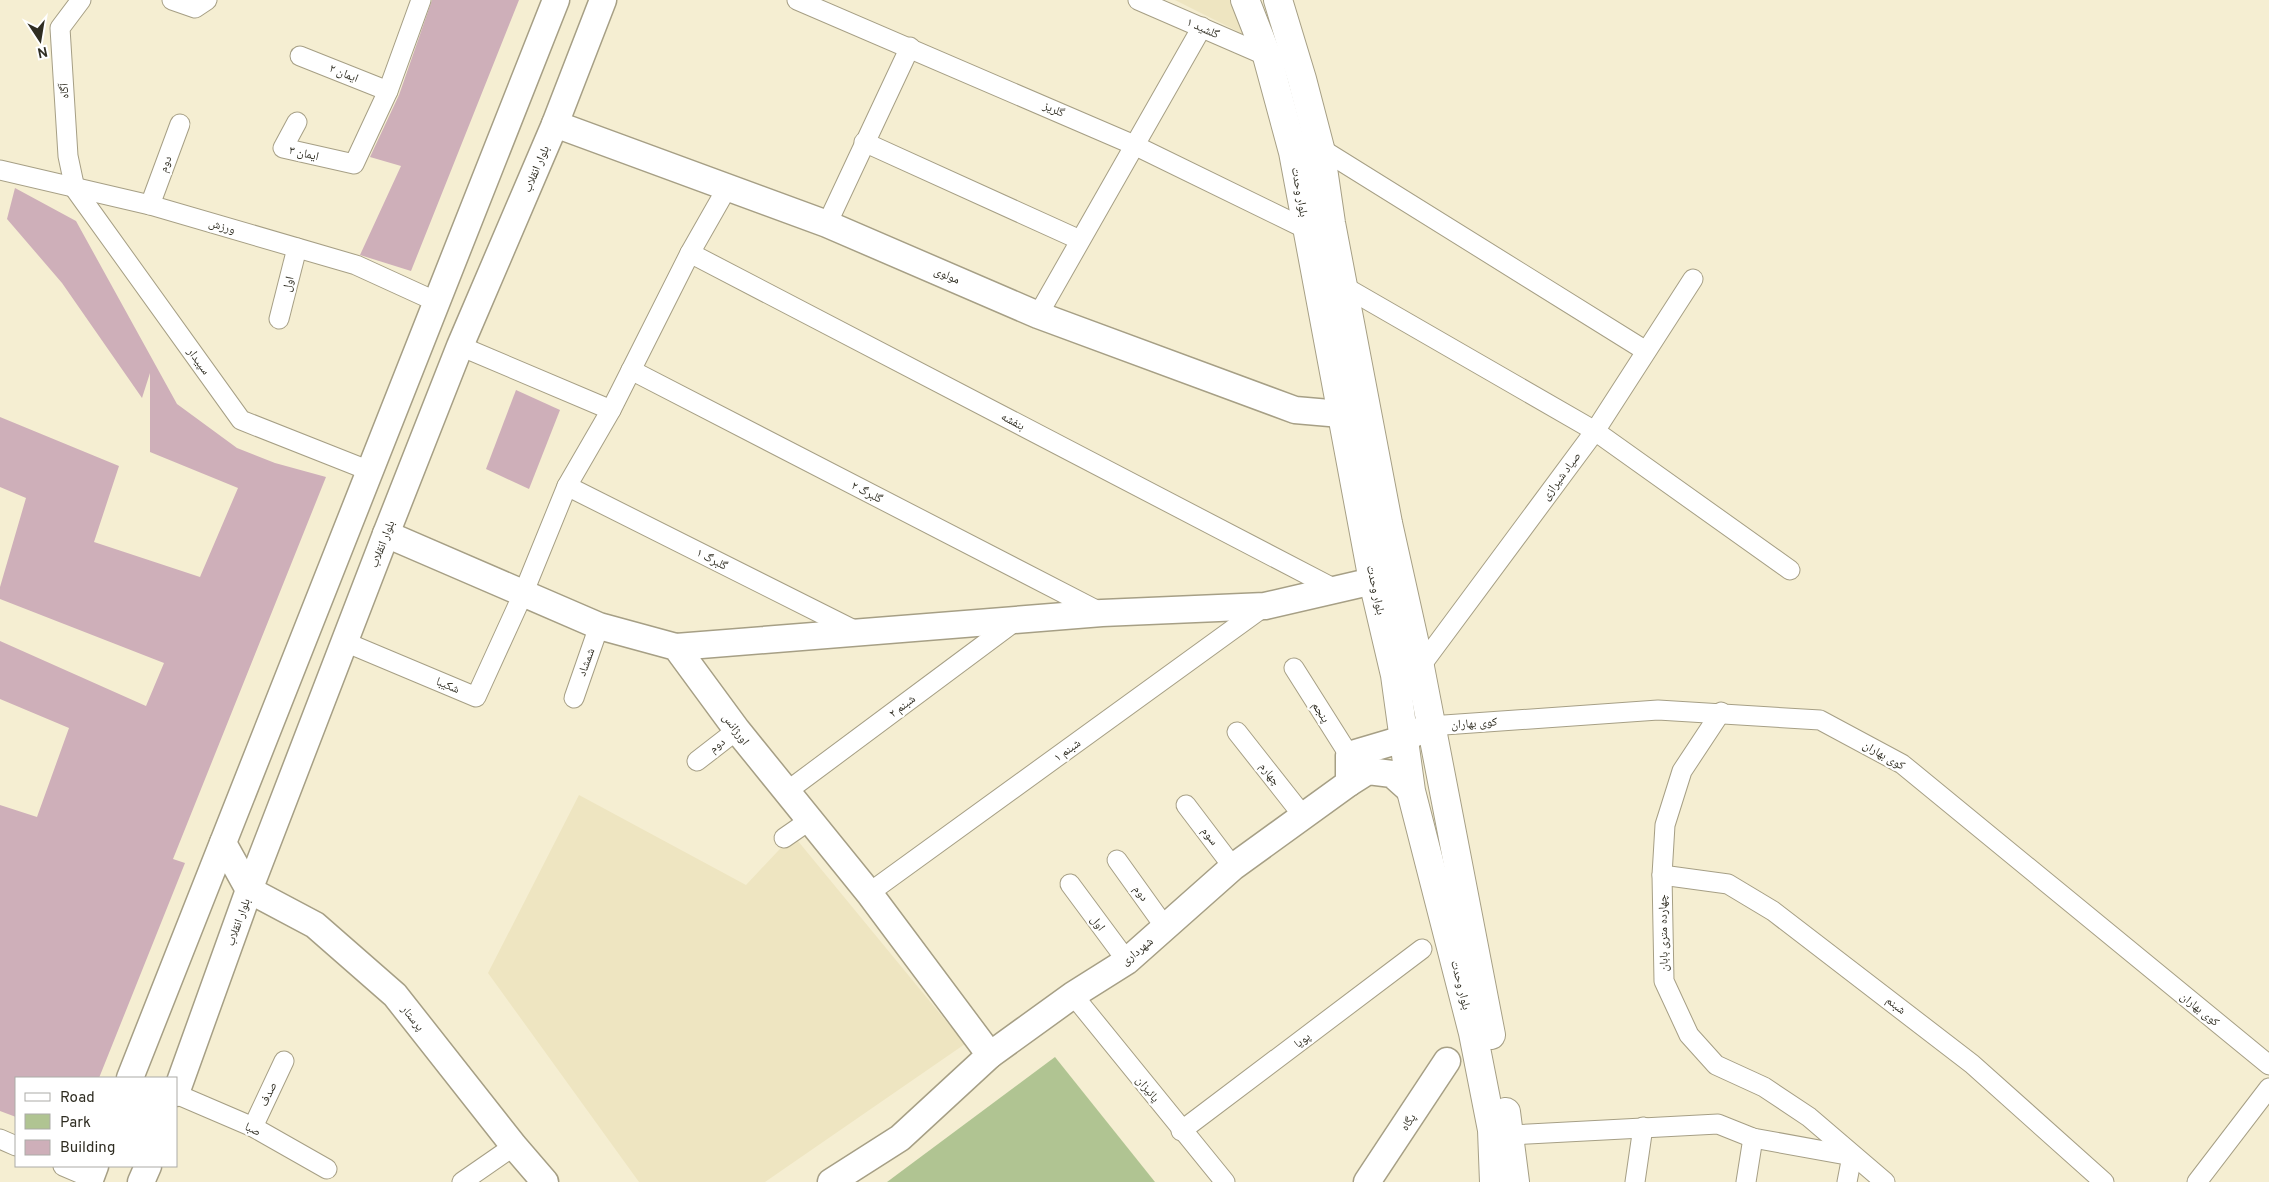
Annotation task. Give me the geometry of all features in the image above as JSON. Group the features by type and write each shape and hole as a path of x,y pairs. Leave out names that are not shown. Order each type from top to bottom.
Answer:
{"main road":[{"name":"بلوار وحدت","path":"1245,0 1267,56 1293,152 1373,581 1395,675 1411,791 1473,1033 1492,1130 1494,1182"},
{"name":"بلوار وحدت","path":"1278,0 1302,79 1320,148 1388,523 1420,667 1511,1135 1515,1182"}],"street":[{"name":"آگاه","path":"76,189 68,156 60,28 80,0"},
{"path":"172,0 195,8 207,0"},
{"path":"388,90 422,0"},
{"path":"130,1077 556,0"},
{"name":"بلوار انقلاب","path":"178,1088 249,890 386,534 460,346 556,124 603,0"},
{"name":"گلریز","path":"797,0 816,4 1134,145 1306,229"},
{"name":"گلشید ۱","path":"1138,0 1267,56"},
{"path":"1038,315 1202,27"},
{"path":"827,224 910,47"},
{"name":"ایمان ۲","path":"300,56 388,90"},
{"name":"ایمان ۳","path":"297,122 283,148 354,164 388,90"},
{"name":"دوم","path":"150,204 180,124"},
{"name":"مولوی","path":"556,124 827,224 1038,315 1295,410 1341,414"},
{"path":"864,142 1080,240"},
{"path":"1320,148 1646,351"},
{"name":"ورزش","path":"0,170 76,189 150,204 356,265 437,302"},
{"path":"523,594 567,486 611,410 690,253 728,188"},
{"name":"سپیدار","path":"76,189 241,420 370,471"},
{"name":"اول","path":"279,319 297,248"},
{"name":"بنفشه","path":"690,253 1335,589"},
{"name":"صیاد شیرازی","path":"1420,667 1595,431 1693,279"},
{"path":"1344,288 1595,431 1790,570"},
{"path":"460,346 611,410"},
{"name":"گلبرگ ۲","path":"631,370 1102,613"},
{"name":"گلبرگ ۱","path":"567,486 858,632"},
{"path":"386,534 599,626 676,647 1102,613 1265,606 1373,581"},
{"name":"شکیبا","path":"345,642 476,697 523,594"},
{"name":"شبنم ۱","path":"869,893 1265,606"},
{"name":"شبنم ۲","path":"786,792 1017,620"},
{"name":"شمشاد","path":"574,698 599,626"},
{"name":"اورژانس","path":"676,647 737,730 869,893 990,1056"},
{"name":"پنجم","path":"1294,668 1349,755"},
{"name":"کوی بهاران","path":"1430,726 1658,710 1721,712 1820,720 1902,764 2269,1065"},
{"name":"چهارده متری بابان","path":"1721,712 1682,771 1665,825 1662,876 1664,981 1689,1035 1716,1065 1764,1087 1809,1117 1852,1156 1885,1182"},
{"path":"1349,783 1349,755 1403,739 1430,726"},
{"name":"دوم","path":"697,761 737,730"},
{"name":"چهارم","path":"1237,732 1304,817"},
{"name":"شهرداری","path":"831,1182 900,1138 990,1056 1073,995 1127,961 1233,867 1349,783 1368,771 1392,774 1411,791"},
{"name":"سوم","path":"1186,805 1233,867"},
{"path":"784,838 810,820"},
{"path":"223,843 249,890"},
{"name":"دوم","path":"1117,860 1165,927"},
{"name":"شبنم","path":"1662,876 1728,884 1773,910 1972,1064 2104,1182"},
{"name":"اول","path":"1070,884 1127,961"},
{"name":"پرستار","path":"249,890 315,925 395,994 514,1146 545,1182"},
{"name":"پویا","path":"1181,1131 1422,949"},
{"name":"پائیزان","path":"1073,995 1181,1131 1225,1182"},
{"name":"صدف","path":"253,1128 284,1061"},
{"name":"پگاه","path":"1367,1182 1447,1061"},
{"path":"2197,1182 2269,1088"},
{"name":"صبا","path":"178,1095 253,1128 327,1169"},
{"path":"1511,1135 1718,1124 1753,1138 1852,1156 1847,1182"},
{"path":"1635,1182 1642,1127"},
{"path":"1746,1182 1753,1138"},
{"path":"0,1139 15,1146"},
{"path":"462,1182 514,1146"},
{"path":"66,1167 92,1175"},
{"path":"141,1182 148,1167"}],"shaded area":[{"path":"1175,0 1251,0 1267,46"},
{"path":"579,795 746,885 793,835 965,1044 765,1182 639,1182 488,973"}],"green space":[{"path":"1055,1057 1155,1182 887,1182"}],"building":[{"path":"432,0 519,0 411,271 360,255 401,166 370,157 399,95"},
{"path":"15,188 76,221 177,404 237,448 275,463 326,477 173,859 185,863 99,1077 15,1077 15,1117 0,1111 0,805 37,817 69,728 0,699 0,641 146,706 164,663 0,599 0,587 26,498 0,487 0,417 119,466 94,542 200,577 238,488 150,452 150,373 142,398 62,283 7,219"},
{"path":"516,390 560,410 529,489 486,469"}]}
